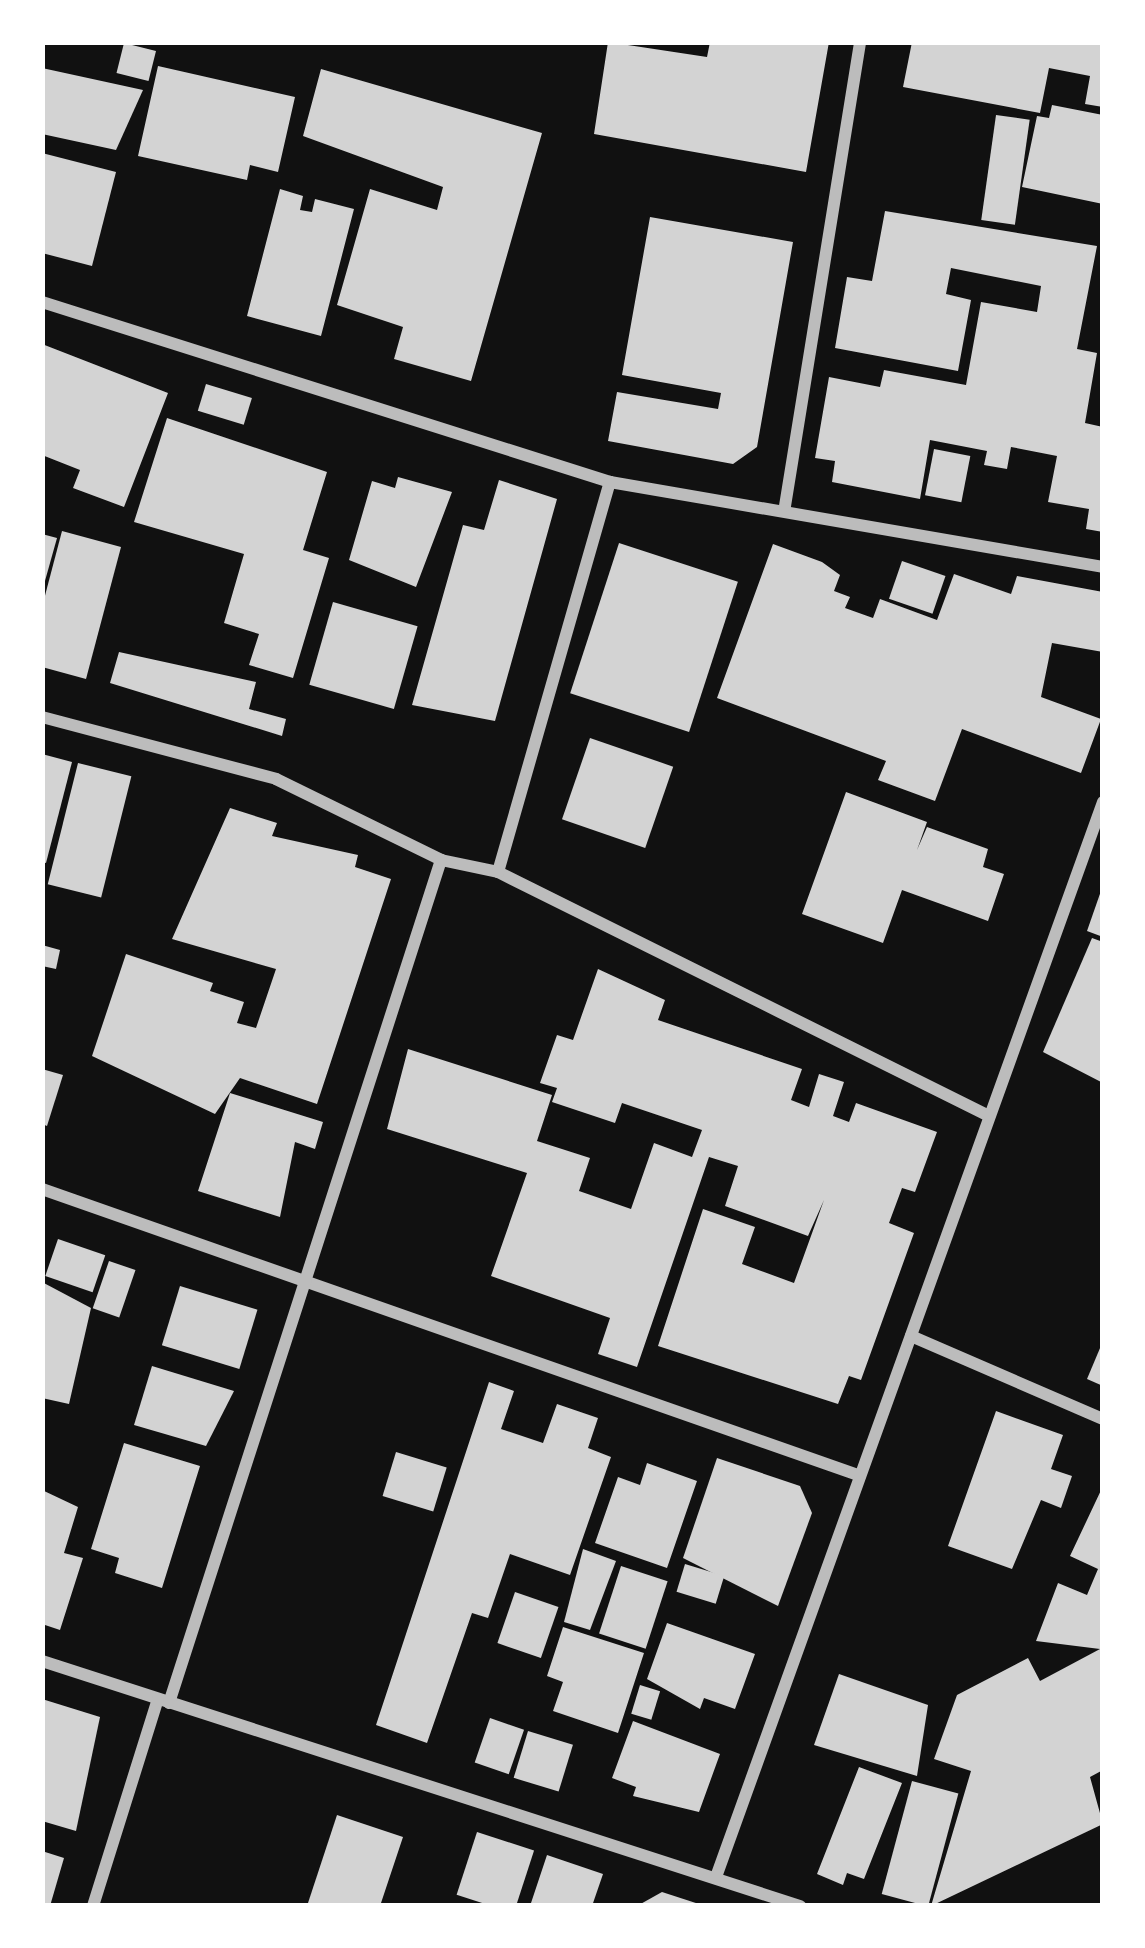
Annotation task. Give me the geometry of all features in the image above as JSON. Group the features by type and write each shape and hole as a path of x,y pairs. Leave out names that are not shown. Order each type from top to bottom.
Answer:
{"street":[{"path":"784,506 860,42"},
{"path":"42,302 610,482 784,506 1103,567"},
{"path":"498,872 610,482"},
{"path":"42,717 276,779 441,860 498,872 989,1116"},
{"path":"716,1877 1103,802"},
{"path":"93,1906 304,1286 441,860"},
{"path":"42,1189 304,1286 858,1475"},
{"path":"910,1336 1103,1419"},
{"path":"42,1661 800,1906"}],"building":[{"path":"608,42 707,57 710,42 829,42 806,172 594,134"},
{"path":"912,42 1103,42 1103,107 1085,104 1090,76 1049,68 1040,113 903,87"},
{"path":"124,43 156,51 149,81 117,73"},
{"path":"158,66 295,97 278,172 250,165 247,180 138,156"},
{"path":"42,68 143,90 116,150 42,134"},
{"path":"321,69 542,133 471,381 394,359 403,327 337,305 370,189 437,210 443,187 303,136"},
{"path":"1052,105 1103,115 1103,204 1022,187 1037,116 1049,118"},
{"path":"996,115 1030,120 1015,225 981,220"},
{"path":"42,153 116,172 92,266 42,253"},
{"path":"280,189 303,196 300,210 312,212 315,199 354,209 321,336 247,316"},
{"path":"885,211 1097,246 1077,349 1097,353 1085,423 1103,427 1103,532 1086,529 1089,509 1048,502 1057,456 1011,447 1007,469 984,465 987,451 930,440 920,499 832,482 835,461 815,458 829,377 880,387 884,370 966,385 981,302 1037,312 1041,286 951,268 946,294 971,300 958,371 835,348 847,277 872,281"},
{"path":"650,217 793,242 757,447 733,464 608,441 617,392 718,409 721,393 622,375"},
{"path":"42,344 168,393 124,507 73,488 80,470 42,455"},
{"path":"206,384 252,398 244,425 198,411"},
{"path":"167,418 327,472 303,550 329,558 293,678 249,665 259,634 224,623 244,554 134,522"},
{"path":"934,449 970,456 961,502 925,495"},
{"path":"398,477 452,492 416,587 349,560 372,481 395,488"},
{"path":"499,480 557,499 495,721 412,705 463,525 484,530"},
{"path":"62,531 121,547 86,679 42,667 42,607"},
{"path":"42,534 57,538 43,588 42,588"},
{"path":"619,543 738,582 689,732 570,693"},
{"path":"773,544 822,562 840,575 834,591 850,597 845,608 873,618 880,599 937,620 954,574 1011,594 1017,576 1103,592 1103,652 1052,643 1041,697 1101,719 1081,773 962,729 935,801 878,780 886,761 717,698"},
{"path":"902,561 945,576 932,614 889,599"},
{"path":"333,602 418,626 394,709 309,685"},
{"path":"119,652 256,682 249,709 286,719 282,736 110,683"},
{"path":"590,738 673,767 645,848 562,819"},
{"path":"42,754 72,762 46,863 42,862"},
{"path":"78,763 131,776 101,898 48,884"},
{"path":"846,792 927,822 917,850 927,827 988,849 983,867 1004,874 988,921 902,890 883,943 802,914"},
{"path":"230,808 277,823 272,836 358,855 355,867 391,879 317,1104 240,1078 215,1114 92,1056 126,954 213,983 210,991 244,1002 237,1023 256,1028 276,969 172,939"},
{"path":"1103,888 1103,937 1087,931"},
{"path":"1092,938 1103,942 1103,1083 1043,1052"},
{"path":"42,945 60,950 56,969 42,966"},
{"path":"598,969 665,1000 658,1020 802,1069 791,1100 809,1107 819,1074 844,1082 833,1116 849,1122 856,1103 937,1132 915,1192 902,1188 889,1223 914,1233 861,1380 849,1376 838,1404 658,1346 703,1209 755,1227 742,1264 794,1283 824,1200 808,1236 725,1206 738,1166 709,1157 637,1367 598,1354 610,1318 491,1276 527,1173 387,1129 408,1049 552,1095 537,1141 590,1158 579,1191 631,1209 654,1143 692,1157 702,1130 622,1103 615,1123 552,1102 557,1088 540,1083 557,1035 573,1040"},
{"path":"42,1069 63,1075 47,1126 42,1124"},
{"path":"230,1093 323,1122 315,1149 295,1142 280,1217 198,1191"},
{"path":"58,1239 105,1255 93,1292 45,1276"},
{"path":"109,1261 135,1270 119,1317 93,1308"},
{"path":"42,1282 91,1308 69,1404 42,1398"},
{"path":"180,1286 257,1310 239,1369 162,1345"},
{"path":"1103,1341 1103,1386 1087,1379"},
{"path":"152,1366 234,1391 206,1446 134,1425"},
{"path":"489,1382 514,1391 501,1429 543,1443 557,1404 598,1418 588,1448 611,1457 570,1575 510,1554 488,1618 472,1613 427,1743 376,1725"},
{"path":"996,1411 1063,1435 1051,1469 1072,1476 1061,1508 1041,1500 1012,1569 948,1546"},
{"path":"124,1443 200,1466 162,1588 115,1573 119,1558 91,1549"},
{"path":"396,1452 447,1467 433,1511 383,1496"},
{"path":"717,1458 800,1486 812,1513 778,1606 683,1558"},
{"path":"647,1463 697,1481 667,1568 595,1543 618,1477 640,1485"},
{"path":"1103,1486 1103,1770 1090,1777 1103,1824 931,1906 971,1771 934,1759 957,1695 1028,1658 1040,1681 1100,1649 1036,1641 1058,1583 1087,1595 1098,1569 1070,1556"},
{"path":"42,1490 78,1507 64,1553 83,1558 60,1630 42,1624"},
{"path":"583,1549 616,1561 590,1630 564,1622"},
{"path":"685,1564 724,1576 716,1604 677,1592"},
{"path":"621,1566 668,1581 646,1649 599,1634"},
{"path":"515,1592 558,1607 541,1658 497,1643"},
{"path":"667,1623 755,1654 735,1709 704,1698 700,1709 647,1679"},
{"path":"563,1627 644,1653 618,1733 553,1711 563,1682 547,1676"},
{"path":"839,1674 928,1705 917,1776 814,1745"},
{"path":"640,1685 660,1691 651,1720 631,1714"},
{"path":"42,1699 100,1717 76,1831 42,1821"},
{"path":"490,1718 524,1730 509,1774 475,1762"},
{"path":"633,1721 720,1754 699,1812 633,1796 636,1787 612,1778"},
{"path":"528,1731 573,1745 559,1792 514,1778"},
{"path":"859,1767 902,1783 864,1879 847,1873 843,1885 817,1874"},
{"path":"912,1781 958,1793 928,1906 882,1894"},
{"path":"337,1815 403,1837 380,1906 307,1906"},
{"path":"477,1832 534,1851 516,1906 491,1906 457,1895"},
{"path":"42,1851 64,1858 50,1906 42,1906"},
{"path":"547,1855 603,1874 592,1906 530,1906"},
{"path":"662,1892 702,1905 637,1906"}]}
